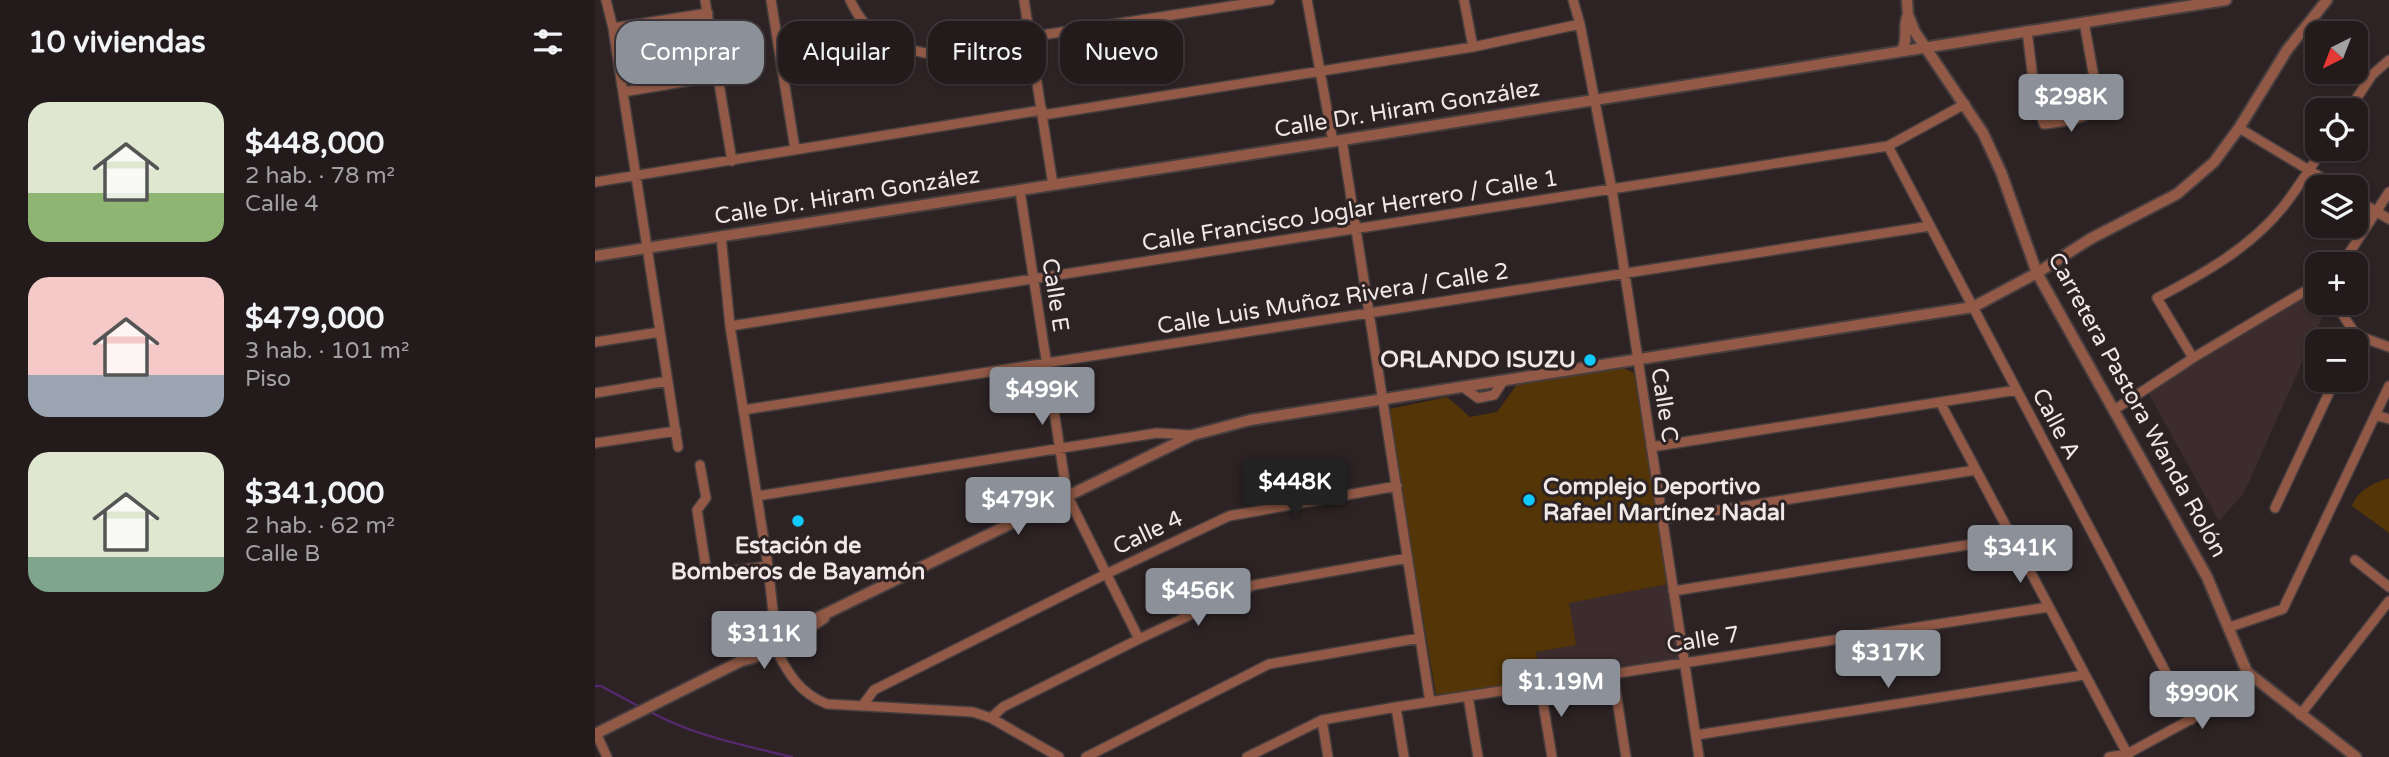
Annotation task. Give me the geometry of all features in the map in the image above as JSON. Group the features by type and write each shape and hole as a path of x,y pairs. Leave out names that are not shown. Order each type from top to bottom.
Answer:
{"street":[{"path":"606,0 613,28 678,447"},
{"path":"705,0 709,21"},
{"path":"771,0 795,149"},
{"path":"850,0 856,13 872,32 899,48 928,53"},
{"path":"1024,0 1028,21"},
{"path":"1046,35 1270,0"},
{"path":"1307,0 1320,70 1357,229 1430,702"},
{"path":"1464,0 1473,47"},
{"name":"Calle C","path":"1573,0 1612,190 1699,757"},
{"name":"Carretera Pastora Wanda Rolón","path":"1907,0 1908,15 1915,32 1983,133 2001,172 2037,272 2207,577 2247,673"},
{"name":"Calle Dr. Hiram González","path":"595,256 2226,0"},
{"path":"607,757 596,733 741,661 749,652 810,629 832,612 1192,435 1250,420 1973,307 2090,239 2177,194 2214,162 2239,128 2287,50 2327,0"},
{"path":"613,28 708,13"},
{"path":"1902,50 1906,42 1905,22 1908,15"},
{"path":"2027,31 2036,103 2044,124 2057,122 2093,113 2099,105 2084,22"},
{"path":"595,182 795,149 1473,47 1580,24"},
{"path":"2357,98 2372,75 2389,60"},
{"path":"623,92 668,84"},
{"path":"719,84 731,160"},
{"path":"1038,84 1053,185"},
{"name":"Calle Francisco Joglar Herrero / Calle 1","path":"730,326 1888,146 1965,104"},
{"path":"2239,128 2317,175"},
{"name":"Calle A","path":"1888,146 2191,720"},
{"path":"2193,358 2157,298 2205,273 2245,244 2282,209 2315,161"},
{"name":"Calle E","path":"1020,191 1067,495 1139,639"},
{"path":"2350,252 2389,192"},
{"path":"2368,206 2389,219"},
{"name":"Calle Luis Muñoz Rivera / Calle 2","path":"743,410 1930,226"},
{"path":"721,236 730,326 774,620 787,670 800,688 812,698 827,704 973,712 991,718 1059,757"},
{"path":"2114,410 2193,358 2305,291"},
{"path":"595,342 660,331"},
{"path":"2368,342 2389,347"},
{"path":"595,393 668,381"},
{"path":"2229,626 2283,609 2324,529 2389,386"},
{"path":"1651,447 2017,390"},
{"path":"2275,508 2329,392"},
{"path":"1940,402 2128,756"},
{"path":"2375,415 2389,419"},
{"path":"595,443 676,432"},
{"path":"757,496 1157,433 1192,435"},
{"path":"700,465 706,498 697,510 705,568 723,572 768,566"},
{"path":"1662,519 1976,470"},
{"name":"Calle 4","path":"862,706 874,690 1229,516 1397,486"},
{"path":"1674,591 2012,538"},
{"path":"991,718 1003,707 1254,585 1408,558"},
{"path":"2355,560 2389,587"},
{"path":"2300,715 2389,601"},
{"name":"Calle 7","path":"1251,756 1322,720 2049,607"},
{"path":"1086,757 1269,664 1420,638"},
{"path":"2109,757 2128,756 2230,698 2247,673 2356,757"},
{"path":"1613,674 1626,757"},
{"path":"1696,735 2084,675"},
{"path":"1540,685 1552,757"},
{"path":"1468,696 1478,757"},
{"path":"1396,707 1404,757"},
{"path":"1322,720 1328,757"}],"shaded area":[{"path":"2305,289 2305,315 2323,315 2317,329 2305,329 2305,356 2244,493 2219,521 2145,387"},
{"name":"Complejo Deportivo Rafael Martínez Nadal","path":"1623,368 1634,373 1669,584 1569,603 1576,645 1536,652 1541,680 1436,695 1388,412 1390,409 1447,397 1470,417 1497,412 1518,383"},
{"path":"2389,478 2389,533 2352,506 2358,495 2367,488"},
{"path":"1669,584 1679,659 1677,661 1541,680 1536,652 1576,644 1568,603"}],"waterway":[{"path":"595,686 601,686 640,707"},
{"path":"649,711 701,733 792,757"}],"place":[{"name":"ORLANDO ISUZU","path":"1590,360"},
{"name":"Complejo Deportivo Rafael Martínez Nadal","path":"1529,500"},
{"name":"Estación de Bomberos de Bayamón","path":"798,521"}]}
